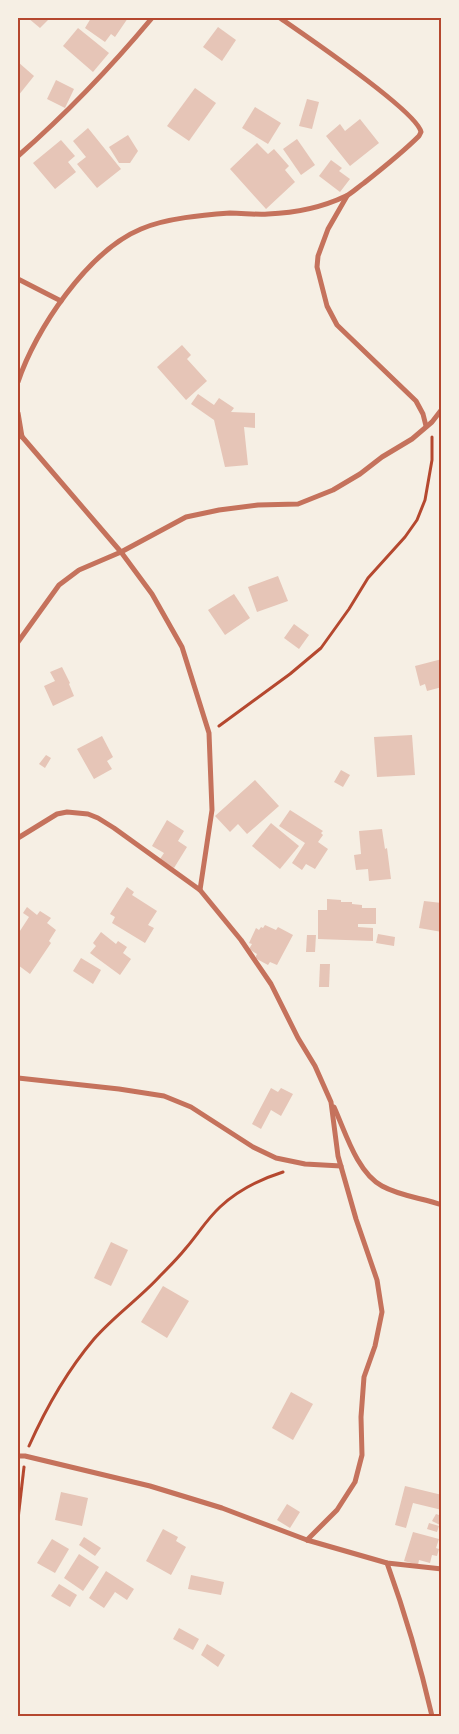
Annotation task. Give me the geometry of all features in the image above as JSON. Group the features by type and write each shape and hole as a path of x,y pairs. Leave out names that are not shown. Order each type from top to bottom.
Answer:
{"street":[{"path":"18,156 92,85 152,18"},
{"path":"18,382 24,363 40,334 62,301 83,274 112,245 141,229 184,218 231,213 269,214 307,209 347,196 388,164 419,136 421,128 418,124 381,90 280,18"},
{"path":"347,196 328,229 318,256 317,267 327,306 337,325 416,401 423,414 426,426"},
{"path":"18,279 62,301"},
{"path":"18,642 59,585 79,570 121,552 186,517 258,504 298,504 333,490 412,438 432,422 442,409"},
{"path":"18,413 22,438"},
{"path":"18,432 121,552 152,594 182,647 209,733 212,810 200,890"},
{"path":"18,838 57,814 72,812 88,814 106,823 200,890 241,940 271,984 298,1038 315,1066 358,1160 370,1177 381,1186 395,1192 442,1205"},
{"path":"18,1078 164,1096 191,1107 253,1147 276,1158 305,1164 341,1166"},
{"path":"307,1540 337,1510 355,1482 362,1455 361,1417 364,1377 375,1346 382,1312 377,1280 356,1219 338,1156 331,1102"},
{"path":"18,1456 25,1456 150,1486 222,1508 307,1540 387,1563 442,1569"},
{"path":"387,1563 404,1610 432,1716"}],"path":[{"path":"209,733 290,674 321,648 349,609 368,578 405,537 417,520 425,500 432,460 432,422"},
{"path":"18,1519 25,1456 43,1414 94,1339 157,1280 186,1248 206,1221 222,1205 240,1192 270,1176 305,1164"}],"building":[{"path":"28,18 50,18 40,28"},
{"path":"91,18 128,18 115,37 111,34 105,42 85,28"},
{"path":"218,27 236,40 222,61 203,47"},
{"path":"78,28 109,53 93,72 63,46"},
{"path":"18,62 34,76 18,96"},
{"path":"56,80 74,89 65,108 47,99"},
{"path":"195,88 216,103 189,141 167,126"},
{"path":"307,99 319,102 312,129 299,126"},
{"path":"255,107 281,123 268,144 242,128"},
{"path":"360,119 379,143 350,166 326,136 340,124 345,131"},
{"path":"88,128 121,169 97,188 77,164 86,157 73,141"},
{"path":"128,135 138,151 130,163 119,163 109,147"},
{"path":"297,139 315,165 301,175 283,149"},
{"path":"61,140 75,156 68,162 76,172 55,189 33,163"},
{"path":"257,143 268,154 274,149 289,166 285,170 295,182 266,209 230,169"},
{"path":"331,160 342,168 339,171 350,179 340,192 319,176"},
{"path":"182,345 191,355 187,359 207,381 186,400 157,367"},
{"path":"198,394 214,405 219,398 234,408 231,412 255,413 255,428 244,427 248,465 225,467 214,420 191,404"},
{"path":"278,576 288,601 257,612 248,587"},
{"path":"234,594 250,618 225,635 208,610"},
{"path":"294,624 309,635 299,649 284,638"},
{"path":"442,659 442,687 427,691 425,684 420,686 415,666"},
{"path":"62,667 74,696 53,706 44,686 55,681 50,672"},
{"path":"412,735 415,775 377,777 374,737"},
{"path":"102,736 113,757 107,761 112,769 94,779 77,749"},
{"path":"46,755 51,758 45,768 39,764"},
{"path":"341,770 350,775 343,787 334,782"},
{"path":"255,780 279,806 247,834 238,824 230,832 215,816"},
{"path":"290,810 323,831 321,833 323,835 318,842 328,849 315,869 306,864 302,870 292,863 305,843 279,826"},
{"path":"167,820 184,831 178,841 187,847 174,868 160,859 164,853 152,846"},
{"path":"271,823 299,846 280,869 252,846"},
{"path":"382,829 385,849 387,848 391,879 369,881 368,869 356,870 354,855 361,854 359,831"},
{"path":"127,887 134,892 132,895 157,911 148,925 154,928 145,943 112,923 115,917 110,914"},
{"path":"327,899 352,902 352,904 362,905 362,908 376,908 376,924 358,924 358,927 373,928 373,941 318,939 318,910 327,910"},
{"path":"424,901 442,903 442,932 419,928"},
{"path":"27,907 37,915 40,911 51,918 47,923 56,930 49,941 51,943 30,974 18,965 18,934 29,917 23,913"},
{"path":"265,925 276,930 278,927 293,935 277,965 270,962 268,965 255,958 257,954 249,949 252,944 249,943 256,928 259,930"},
{"path":"101,932 116,944 118,941 127,947 123,953 131,959 120,975 90,953 96,946 93,943"},
{"path":"378,934 395,937 394,946 376,943"},
{"path":"307,935 316,935 315,952 306,952"},
{"path":"81,958 101,970 93,984 73,971"},
{"path":"320,964 330,964 329,987 319,987"},
{"path":"271,1088 278,1092 281,1088 293,1094 281,1116 271,1110 261,1129 252,1124"},
{"path":"111,1242 128,1250 111,1286 94,1278"},
{"path":"163,1286 189,1301 167,1338 141,1322"},
{"path":"291,1392 313,1404 293,1440 272,1428"},
{"path":"405,1486 442,1495 442,1510 413,1503 406,1528 395,1525"},
{"path":"61,1492 88,1498 82,1526 55,1520"},
{"path":"287,1504 300,1512 290,1528 277,1520"},
{"path":"436,1514 442,1516 440,1525 432,1521"},
{"path":"429,1523 439,1526 437,1532 427,1529"},
{"path":"163,1529 178,1537 176,1541 186,1547 171,1575 146,1561"},
{"path":"413,1532 439,1539 436,1548 439,1549 437,1556 432,1555 430,1563 419,1560 418,1565 404,1561"},
{"path":"84,1537 101,1548 95,1556 79,1545"},
{"path":"52,1539 69,1549 55,1573 37,1563"},
{"path":"79,1554 99,1567 83,1591 64,1578"},
{"path":"106,1571 134,1589 127,1600 115,1592 104,1608 89,1598"},
{"path":"191,1575 224,1582 221,1595 188,1589"},
{"path":"59,1584 77,1595 70,1607 51,1596"},
{"path":"179,1628 199,1639 193,1650 173,1639"},
{"path":"207,1644 225,1655 218,1667 201,1655"}]}
